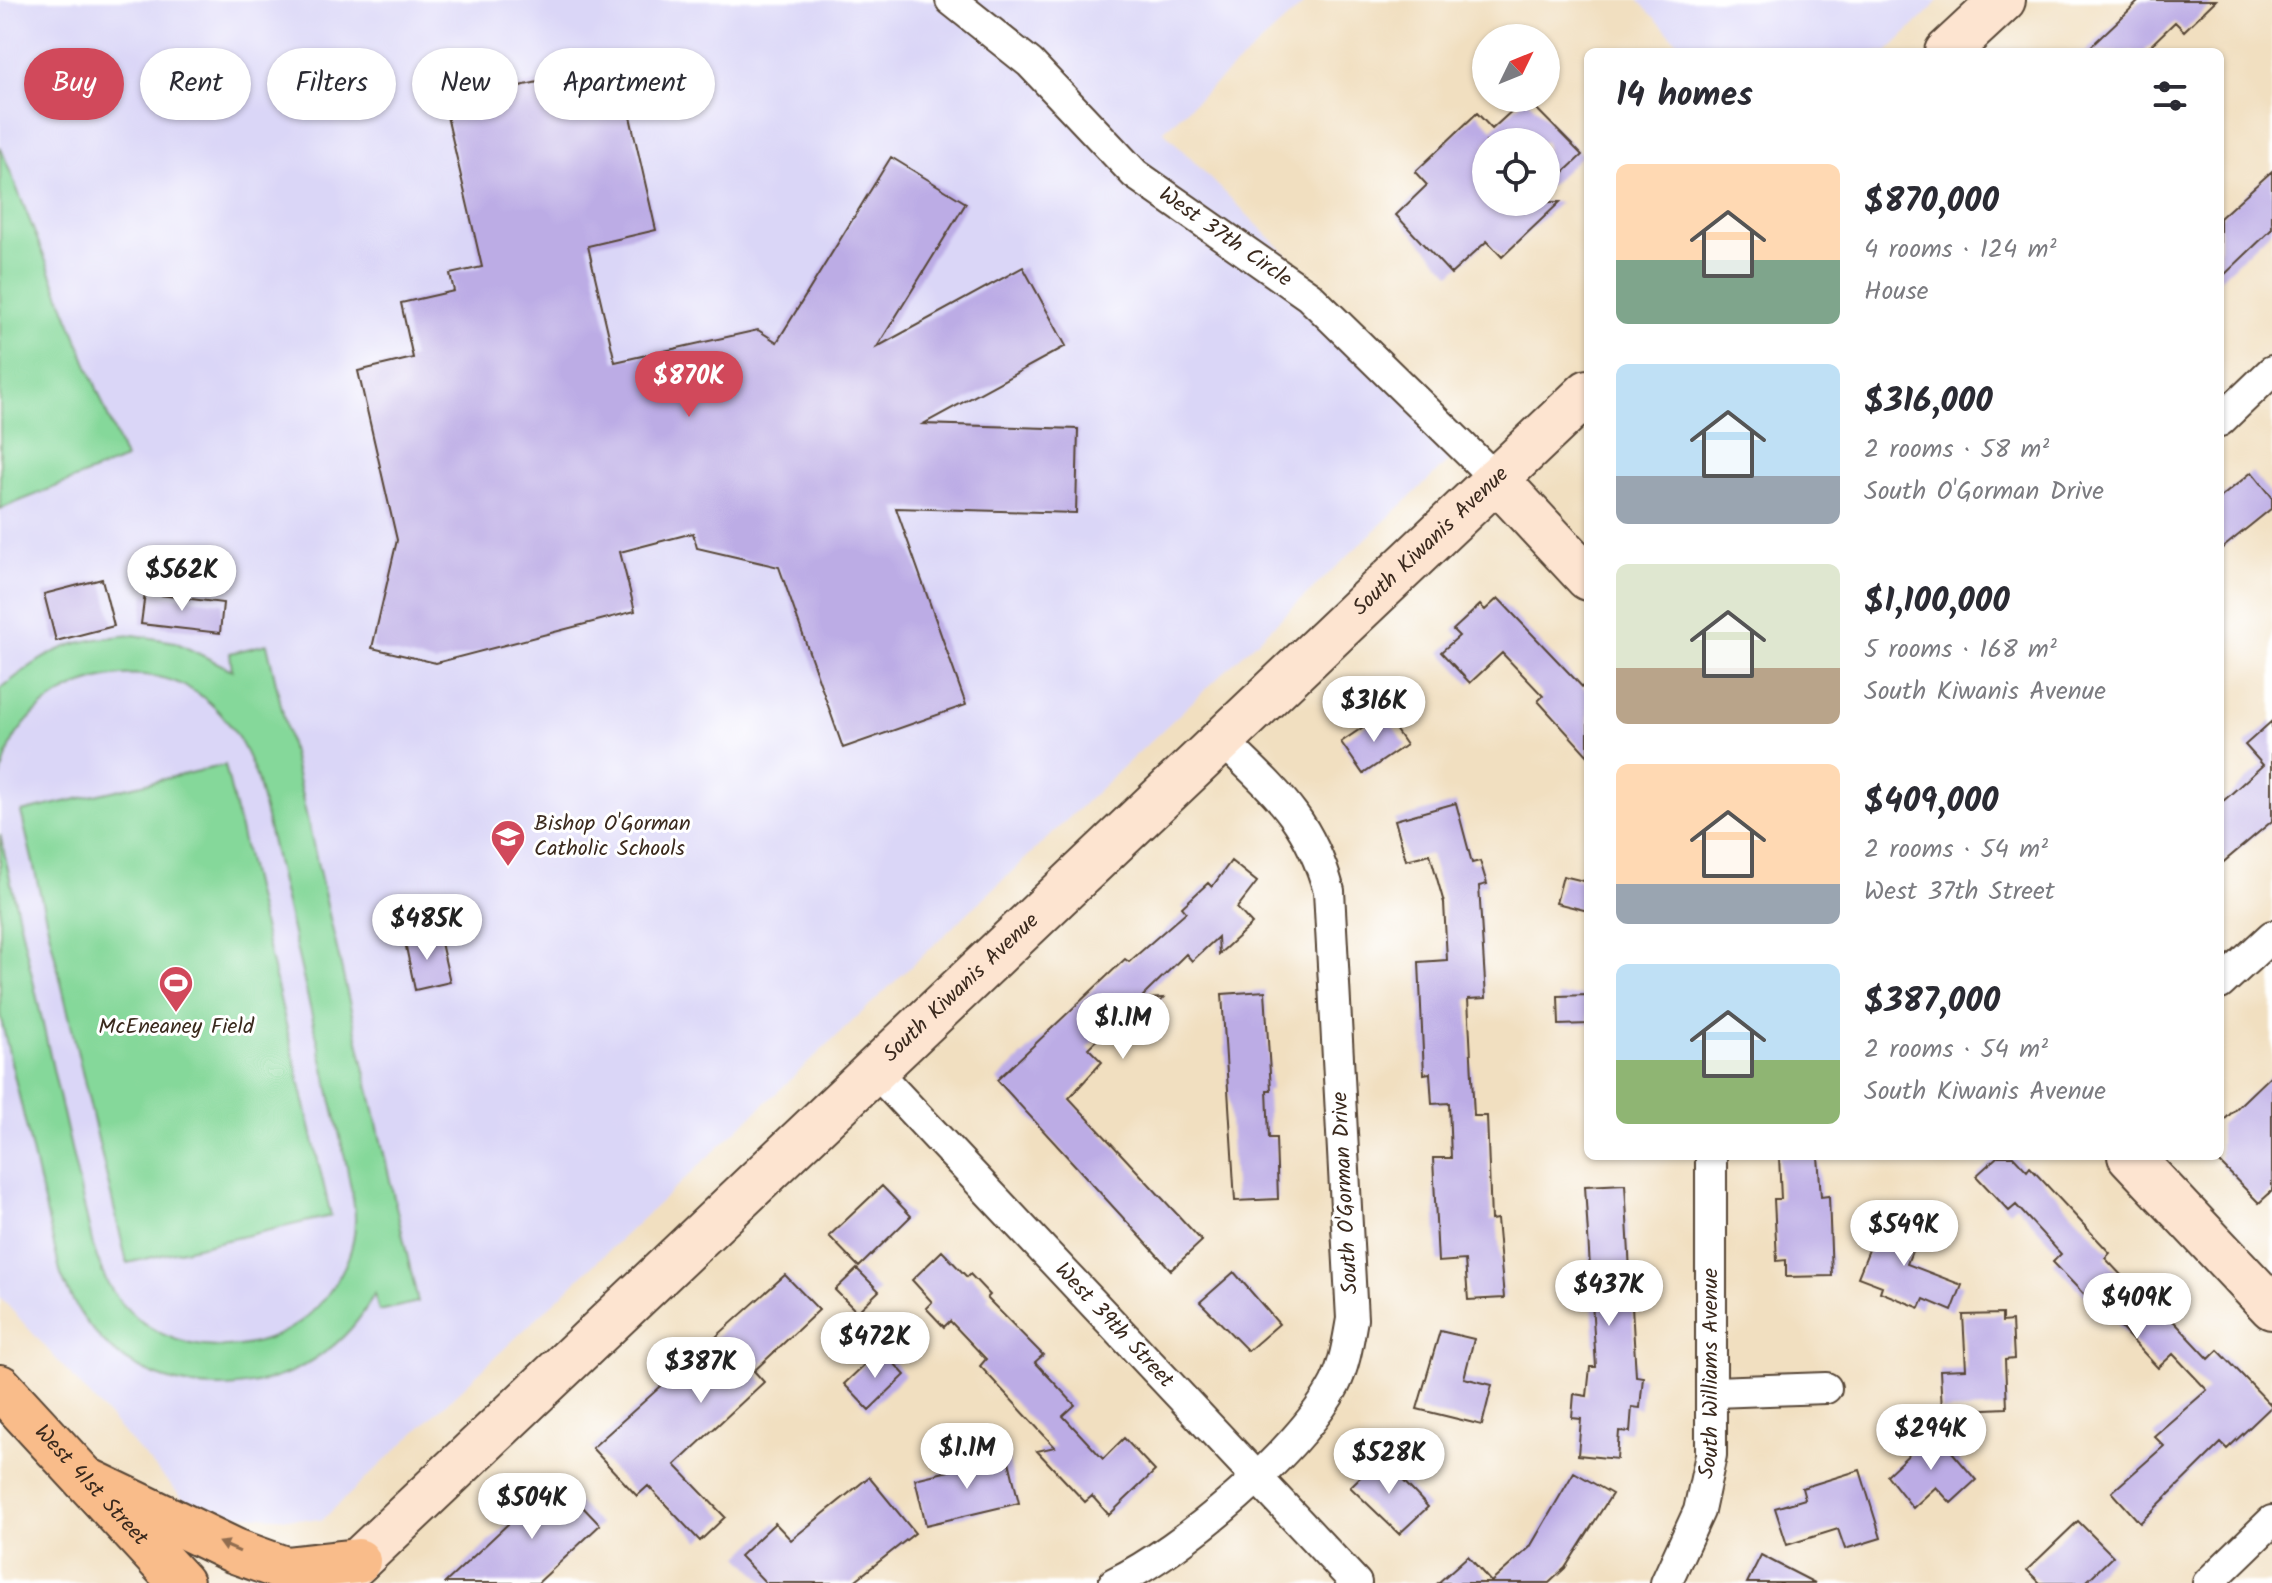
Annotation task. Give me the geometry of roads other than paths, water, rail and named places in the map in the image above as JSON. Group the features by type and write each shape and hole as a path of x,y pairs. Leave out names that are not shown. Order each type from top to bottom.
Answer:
{"main road":[{"path":"1951,48 2003,0"},
{"name":"South Kiwanis Avenue","path":"347,1572 1220,738 1584,396"},
{"path":"1496,479 1584,574"},
{"path":"2134,1160 2272,1307"},
{"name":"West 41st Street","path":"0,1387 181,1583"},
{"path":"85,1479 235,1551 285,1569 347,1572"}],"street":[{"name":"West 37th Circle","path":"951,0 1030,63 1135,174 1309,296 1496,479"},
{"path":"2224,417 2272,371"},
{"name":"South O'Gorman Drive","path":"1114,1583 1150,1566 1256,1477 1315,1416 1336,1382 1352,1319 1335,953 1329,891 1318,854 1305,827 1291,808 1220,738"},
{"path":"2224,980 2272,936"},
{"name":"West 39th Street","path":"873,1069 1356,1583"},
{"name":"South Williams Avenue","path":"1666,1583 1699,1511 1711,1455 1714,1392 1711,1160"},
{"path":"1714,1392 1826,1388"},
{"path":"2208,1583 2272,1521"}],"place":[{"name":"Bishop O'Gorman Catholic Schools","path":"508,868"},
{"name":"McEneaney Field","path":"176,1014"}]}
